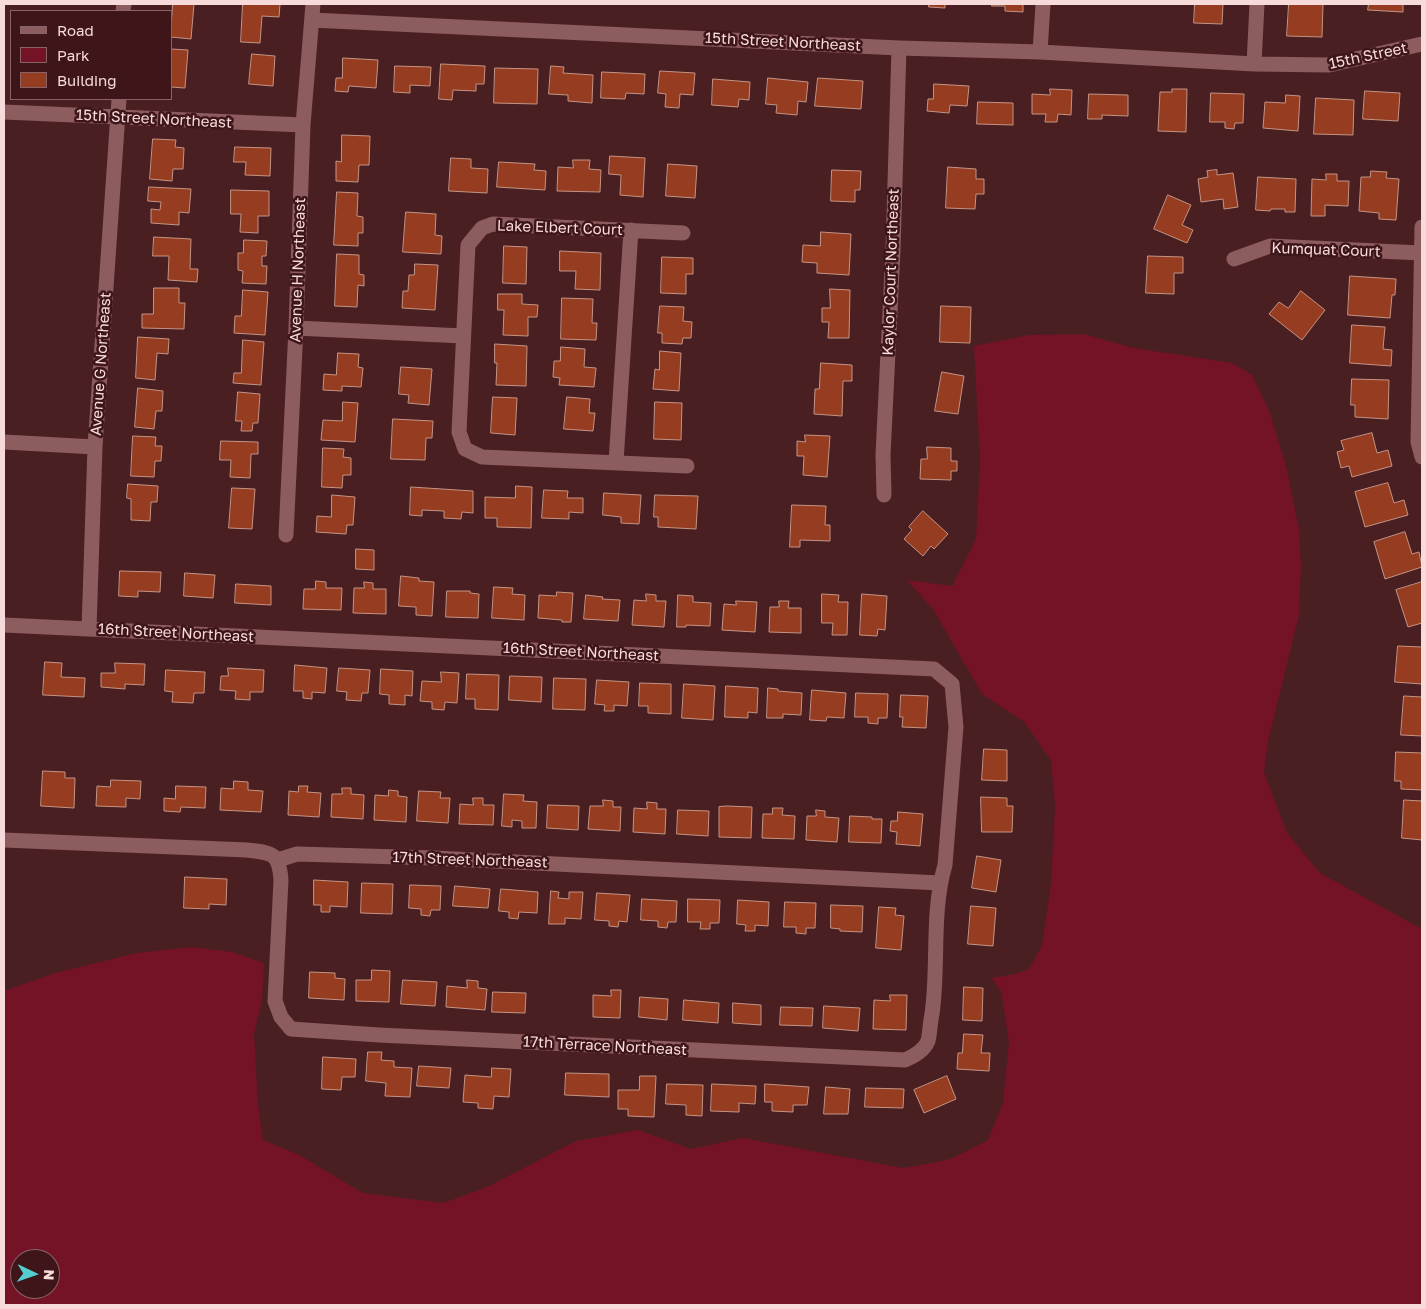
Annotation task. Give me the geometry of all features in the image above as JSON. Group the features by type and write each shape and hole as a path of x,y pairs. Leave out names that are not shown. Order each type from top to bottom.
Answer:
{"street":[{"name":"Avenue H Northeast","path":"286,536 304,125 313,4"},
{"path":"1040,52 1043,4"},
{"path":"1254,64 1257,4"},
{"name":"15th Street Northeast","path":"312,20 899,48 1040,52 1254,64"},
{"name":"15th Street","path":"1254,64 1329,65 1422,44"},
{"name":"Kaylor Court Northeast","path":"884,495 899,48"},
{"name":"Avenue G Northeast","path":"89,629 95,447 119,100"},
{"name":"15th Street Northeast","path":"4,112 304,125"},
{"name":"Lake Elbert Court","path":"683,233 493,224 482,228 468,244 459,432 465,449 482,457 687,466"},
{"path":"1422,227 1418,442 1422,457"},
{"name":"Lake Elbert Court","path":"616,462 631,230"},
{"name":"Kumquat Court","path":"1234,259 1270,246 1421,253"},
{"path":"296,328 463,336"},
{"path":"4,442 95,447"},
{"name":"16th Street Northeast","path":"4,625 934,669 952,684 956,727 945,866 940,883"},
{"path":"4,840 247,850 271,853 278,860"},
{"name":"17th Street Northeast","path":"278,860 297,854 434,858 940,883"},
{"name":"17th Terrace Northeast","path":"278,860 281,880 275,1001 281,1017 291,1029 875,1060 905,1060 918,1054 928,1042 935,992 940,883"}],"green space":[{"path":"1083,334 1134,348 1232,363 1252,375 1270,413 1287,470 1299,529 1301,566 1299,615 1268,741 1264,772 1287,833 1320,873 1422,929 1422,1305 4,1305 4,991 55,973 137,953 192,947 232,952 264,963 262,1000 254,1034 258,1105 263,1140 299,1155 363,1193 443,1203 487,1187 576,1141 638,1130 691,1149 743,1138 903,1168 953,1158 988,1140 1003,1103 1009,1042 1001,991 991,978 1015,974 1029,969 1042,946 1051,883 1055,806 1051,760 1024,722 982,694 933,609 907,580 952,586 976,539 980,461 974,346 1029,335"}],"building":[{"path":"173,4 194,4 191,39 172,37"},
{"path":"243,4 280,4 279,17 262,16 260,43 241,42"},
{"path":"929,4 945,4 945,8 929,7"},
{"path":"992,4 1023,4 1023,12 1005,11 1005,6 992,6"},
{"path":"1195,4 1223,4 1222,24 1194,23"},
{"path":"1289,4 1323,4 1322,37 1287,36"},
{"path":"1369,4 1403,4 1403,12 1368,10"},
{"path":"172,49 188,50 185,88 172,87"},
{"path":"252,54 275,56 273,86 249,84"},
{"path":"343,58 378,60 376,88 349,86 348,92 335,91 336,78 342,78"},
{"path":"441,64 485,66 484,84 476,84 476,91 453,90 452,100 439,99"},
{"path":"395,66 431,67 430,86 410,85 410,93 394,92"},
{"path":"551,66 564,67 563,73 593,75 592,103 568,101 568,95 549,94"},
{"path":"495,68 538,69 537,104 494,103"},
{"path":"660,71 695,73 693,95 680,94 679,108 665,107 666,94 658,93"},
{"path":"602,72 645,74 644,94 626,93 625,99 601,98"},
{"path":"768,78 808,82 806,102 798,101 797,115 776,113 777,105 766,104"},
{"path":"818,78 863,81 861,109 815,106"},
{"path":"713,79 750,82 749,100 739,99 738,107 712,105"},
{"path":"934,84 969,86 967,106 950,105 949,113 927,111 928,99 933,99"},
{"path":"1050,89 1072,90 1071,115 1058,114 1057,122 1045,122 1046,114 1032,114 1032,94 1050,95"},
{"path":"1172,89 1187,89 1186,132 1158,131 1160,92 1172,92"},
{"path":"1365,91 1400,93 1398,121 1363,119"},
{"path":"1211,93 1244,94 1243,123 1235,123 1234,129 1225,128 1225,122 1210,122"},
{"path":"1089,94 1128,95 1128,116 1102,115 1102,119 1088,119"},
{"path":"1286,95 1300,96 1298,131 1263,128 1265,102 1285,103"},
{"path":"1316,98 1354,100 1353,135 1314,134"},
{"path":"978,102 1013,103 1013,125 977,124"},
{"path":"342,135 370,136 369,165 359,165 358,182 336,181 336,161 341,162"},
{"path":"153,139 176,140 175,147 184,148 183,169 173,169 172,181 150,179"},
{"path":"235,147 271,148 270,176 245,175 246,162 234,162"},
{"path":"610,156 645,158 643,197 620,195 621,175 609,174"},
{"path":"451,158 471,159 471,168 488,169 487,193 449,191"},
{"path":"573,160 590,160 589,169 601,170 600,192 557,191 558,167 573,168"},
{"path":"499,162 535,164 534,170 546,171 545,190 497,187"},
{"path":"668,164 697,166 695,198 666,196"},
{"path":"948,167 976,169 976,179 984,179 984,194 976,194 975,209 946,208"},
{"path":"832,170 861,171 860,190 855,190 855,202 831,201"},
{"path":"1217,170 1217,175 1233,173 1238,207 1224,209 1223,199 1201,202 1198,179 1208,177 1207,171"},
{"path":"1371,171 1387,172 1386,178 1399,179 1396,220 1379,219 1379,213 1359,211 1361,177 1370,177"},
{"path":"1326,174 1337,174 1337,181 1349,181 1348,206 1325,205 1325,216 1311,216 1312,179 1326,180"},
{"path":"1258,177 1296,179 1295,212 1285,212 1285,209 1256,210"},
{"path":"149,187 191,189 189,213 179,212 179,225 151,223 151,209 160,210 161,202 148,201"},
{"path":"231,190 269,191 269,216 258,216 258,233 240,232 241,214 231,214"},
{"path":"337,192 358,193 357,216 363,217 363,233 358,233 358,246 334,245"},
{"path":"1168,195 1191,205 1182,225 1193,230 1187,243 1154,229"},
{"path":"406,212 436,214 435,235 442,236 441,254 403,252"},
{"path":"821,232 851,234 849,275 817,273 817,263 802,262 803,245 820,246"},
{"path":"154,237 191,239 190,269 198,269 197,282 168,280 169,256 153,256"},
{"path":"244,240 267,241 266,256 262,256 262,266 267,266 266,284 242,283 243,271 238,270 238,253 243,253"},
{"path":"504,246 527,247 526,284 503,283"},
{"path":"560,251 601,253 600,290 575,289 576,271 560,271"},
{"path":"337,254 359,255 359,274 364,275 364,286 358,285 357,307 335,306"},
{"path":"1148,256 1183,257 1183,273 1174,273 1174,294 1146,293"},
{"path":"662,257 693,258 693,274 686,274 686,294 661,293"},
{"path":"415,264 438,265 435,310 402,308 403,291 408,291 409,275 414,275"},
{"path":"1350,276 1396,279 1395,295 1392,295 1390,318 1348,315"},
{"path":"154,288 179,288 179,303 185,303 184,329 142,328 142,314 153,314"},
{"path":"830,289 850,290 849,338 828,338 829,322 822,322 822,308 830,308"},
{"path":"243,290 268,292 265,335 234,333 235,316 241,316"},
{"path":"1301,291 1325,310 1302,340 1269,314 1279,302 1288,308"},
{"path":"498,294 522,294 522,304 538,305 537,317 528,317 528,336 503,335 504,310 498,310"},
{"path":"562,298 593,299 592,323 597,323 596,340 561,339"},
{"path":"660,306 684,307 683,321 692,322 691,338 683,338 682,344 662,343 662,333 658,333"},
{"path":"941,306 971,307 970,343 940,342"},
{"path":"1352,325 1385,327 1383,349 1392,350 1391,366 1350,363"},
{"path":"138,337 169,339 168,354 157,353 155,380 136,378"},
{"path":"243,340 264,342 261,385 233,383 234,373 241,373"},
{"path":"495,344 527,346 526,386 496,385 497,363 495,363"},
{"path":"561,347 585,349 584,367 596,368 594,387 559,385 560,378 553,377 554,361 560,361"},
{"path":"660,351 681,353 679,391 653,389 655,369 659,370"},
{"path":"338,353 359,354 358,367 363,368 361,387 342,386 342,391 323,390 324,374 336,375"},
{"path":"821,363 852,365 852,381 843,381 842,416 814,414 815,389 819,389"},
{"path":"401,367 432,369 429,405 408,403 409,395 399,394"},
{"path":"942,372 964,376 958,414 935,411"},
{"path":"1352,379 1389,380 1388,419 1355,417 1355,405 1351,405"},
{"path":"138,388 163,391 162,411 156,411 154,429 135,427"},
{"path":"238,392 260,394 258,423 253,423 252,431 241,431 242,421 236,421"},
{"path":"493,397 517,398 515,435 491,433"},
{"path":"567,397 590,399 589,413 595,413 593,431 564,429"},
{"path":"343,402 358,403 355,442 321,440 323,420 342,421"},
{"path":"655,402 682,403 681,440 654,439"},
{"path":"393,419 433,421 432,438 426,438 425,460 391,459"},
{"path":"1372,433 1377,453 1388,450 1392,466 1352,477 1349,466 1341,468 1337,452 1344,450 1341,441"},
{"path":"805,435 830,436 827,477 803,475 804,456 797,456 797,441 805,442"},
{"path":"133,436 156,437 155,446 162,446 161,461 155,461 154,477 131,476"},
{"path":"221,441 258,442 258,454 251,454 250,478 230,477 231,460 220,460"},
{"path":"927,447 951,448 951,461 957,461 957,471 951,471 951,480 920,479 921,459 927,459"},
{"path":"323,448 344,449 343,457 351,458 351,475 343,475 342,488 322,487"},
{"path":"1388,483 1394,503 1404,500 1408,515 1365,527 1355,492"},
{"path":"128,484 158,486 157,502 151,502 150,521 131,520 131,499 127,498"},
{"path":"516,486 532,487 531,528 497,527 497,518 485,518 485,497 515,498"},
{"path":"411,487 473,491 473,513 462,512 461,519 444,518 444,511 422,510 422,516 410,515"},
{"path":"232,488 255,489 252,529 229,528"},
{"path":"544,490 568,491 567,498 583,498 583,513 569,512 569,519 542,518"},
{"path":"604,493 641,495 639,524 621,523 621,517 603,515"},
{"path":"332,495 355,497 353,525 347,525 346,534 316,532 317,516 331,517"},
{"path":"655,495 698,496 696,529 658,527 658,517 654,517"},
{"path":"792,505 826,506 825,525 830,525 830,541 800,540 800,547 790,547"},
{"path":"923,511 948,534 934,549 931,546 923,556 904,539 912,530 909,527"},
{"path":"1405,532 1412,554 1419,552 1422,567 1385,579 1374,542"},
{"path":"356,549 374,550 374,570 356,569"},
{"path":"120,571 161,572 160,592 138,591 138,597 119,596"},
{"path":"185,573 215,575 213,598 184,596"},
{"path":"401,576 419,578 419,581 434,582 432,616 416,615 416,607 399,606"},
{"path":"316,581 326,582 326,588 342,588 341,610 303,609 304,589 315,589"},
{"path":"364,582 373,583 373,589 386,589 386,614 353,613 354,588 364,588"},
{"path":"1422,582 1422,623 1408,627 1396,590"},
{"path":"236,584 271,586 271,605 235,603"},
{"path":"494,587 513,588 512,594 525,595 524,620 492,618"},
{"path":"447,591 470,591 470,593 479,594 478,618 446,617"},
{"path":"557,592 573,593 571,622 538,618 539,595 556,596"},
{"path":"646,594 656,595 656,601 666,601 664,627 632,625 634,600 646,601"},
{"path":"822,594 839,595 838,602 848,602 847,635 832,635 833,623 822,623"},
{"path":"862,594 887,596 885,630 878,629 877,636 860,635"},
{"path":"586,595 603,597 602,599 620,600 618,621 584,619"},
{"path":"678,595 693,596 693,602 711,603 710,626 686,625 686,627 677,627"},
{"path":"736,601 757,602 755,632 722,630 724,604 736,605"},
{"path":"779,601 789,601 788,608 801,608 801,633 769,632 770,607 779,607"},
{"path":"1398,646 1422,647 1422,684 1395,682"},
{"path":"45,662 62,663 61,677 85,678 84,697 43,695"},
{"path":"115,663 145,664 144,685 125,684 125,689 101,687 101,673 115,673"},
{"path":"295,665 327,668 325,693 312,692 312,699 303,698 303,691 294,691"},
{"path":"228,668 264,670 263,692 250,692 250,700 235,699 236,691 220,690 221,676 228,676"},
{"path":"339,668 370,670 368,693 362,693 361,701 346,700 347,692 337,691"},
{"path":"381,669 413,671 412,696 405,695 405,705 389,704 389,695 380,694"},
{"path":"166,670 205,672 204,693 194,693 193,703 172,702 173,692 165,691"},
{"path":"441,672 459,673 457,703 445,702 444,710 432,709 432,702 420,701 422,681 441,682"},
{"path":"467,674 499,675 498,710 475,709 475,699 466,699"},
{"path":"510,676 542,677 541,702 509,700"},
{"path":"554,678 586,679 585,710 553,709"},
{"path":"597,680 629,682 627,706 614,705 614,711 604,711 605,705 595,704"},
{"path":"640,683 671,684 671,714 648,713 648,706 639,706"},
{"path":"684,684 715,686 713,720 682,718"},
{"path":"726,686 758,688 757,713 748,712 748,718 725,717"},
{"path":"768,688 778,689 778,691 802,693 801,715 783,714 783,718 767,718"},
{"path":"812,690 846,693 844,718 827,717 826,721 810,720"},
{"path":"856,693 888,694 887,718 878,718 878,724 868,723 868,717 855,717"},
{"path":"901,695 928,696 926,728 902,727 903,717 900,717"},
{"path":"1404,696 1422,697 1422,736 1401,735"},
{"path":"984,749 1007,750 1007,781 982,780"},
{"path":"1396,752 1422,753 1422,790 1401,789 1401,781 1395,781"},
{"path":"43,771 65,772 65,778 75,778 74,808 41,806"},
{"path":"111,780 141,781 140,799 126,798 126,807 96,806 97,786 110,787"},
{"path":"234,781 248,782 248,790 263,791 261,812 220,810 221,788 233,789"},
{"path":"176,786 206,787 205,808 181,807 180,812 164,811 164,798 175,799"},
{"path":"299,786 308,786 307,792 321,793 319,817 288,815 289,791 298,792"},
{"path":"342,788 351,788 351,794 364,795 363,819 331,817 332,794 342,794"},
{"path":"389,790 398,791 398,796 407,797 406,822 374,820 375,795 388,796"},
{"path":"419,791 441,792 440,798 450,798 448,823 417,821"},
{"path":"504,794 524,795 523,801 537,802 536,828 522,828 522,821 512,820 512,827 502,826"},
{"path":"981,797 1007,798 1007,806 1013,806 1012,832 982,832"},
{"path":"473,798 483,798 483,805 494,805 493,825 459,824 460,804 473,805"},
{"path":"603,800 613,801 613,807 621,807 620,831 588,829 590,806 603,806"},
{"path":"1404,800 1422,801 1422,840 1402,838"},
{"path":"647,802 657,803 657,809 666,809 665,834 633,832 634,808 647,809"},
{"path":"548,805 579,806 578,830 547,828"},
{"path":"719,807 752,807 751,838 719,837"},
{"path":"773,808 783,808 782,815 795,816 794,839 762,838 763,814 772,814"},
{"path":"678,810 709,811 708,836 677,834"},
{"path":"816,810 825,811 825,817 839,818 837,842 806,840 807,816 816,816"},
{"path":"898,812 923,814 920,846 896,844 897,832 890,831 891,821 897,821"},
{"path":"850,816 882,819 881,843 849,842"},
{"path":"977,856 1001,860 996,892 972,888"},
{"path":"185,877 227,879 226,905 209,904 209,909 184,908"},
{"path":"314,880 348,882 347,907 330,906 330,912 321,912 321,905 314,905"},
{"path":"362,883 393,884 392,914 361,913"},
{"path":"410,885 441,886 440,910 431,910 430,916 421,915 421,909 409,908"},
{"path":"455,886 490,889 488,908 453,906"},
{"path":"501,889 538,892 537,913 519,912 518,919 509,918 509,912 499,911"},
{"path":"551,891 559,892 558,898 569,899 569,892 583,892 581,919 565,918 565,924 549,924"},
{"path":"597,893 630,895 627,922 619,921 618,927 609,926 609,921 595,920"},
{"path":"642,899 677,901 676,922 668,922 667,928 658,927 658,921 641,920"},
{"path":"688,899 720,900 719,923 710,923 710,929 700,929 701,922 688,922"},
{"path":"738,900 769,902 768,926 755,925 755,931 745,931 746,925 737,924"},
{"path":"785,902 816,903 815,928 806,928 806,934 796,933 796,927 784,927"},
{"path":"831,905 863,906 862,932 840,931 840,929 831,928"},
{"path":"971,906 996,908 993,946 968,944"},
{"path":"879,907 896,908 895,915 904,916 901,950 876,948"},
{"path":"372,970 390,971 389,1002 356,1001 356,980 371,980"},
{"path":"310,972 335,973 335,978 345,979 344,1000 309,998"},
{"path":"403,980 437,982 435,1006 401,1004"},
{"path":"467,980 478,981 478,988 487,989 485,1010 446,1007 447,986 467,988"},
{"path":"964,987 983,988 982,1021 963,1020"},
{"path":"611,990 621,990 620,1018 593,1017 593,995 611,996"},
{"path":"493,992 526,993 525,1013 492,1012"},
{"path":"890,995 907,995 906,1030 873,1029 874,1000 890,1001"},
{"path":"640,997 668,999 667,1020 639,1017"},
{"path":"684,1000 719,1003 718,1023 683,1020"},
{"path":"733,1003 761,1005 761,1025 733,1023"},
{"path":"824,1006 860,1008 858,1031 823,1028"},
{"path":"781,1007 813,1008 812,1026 780,1025"},
{"path":"964,1034 983,1035 981,1053 990,1053 989,1071 957,1069 958,1053 962,1053"},
{"path":"368,1052 382,1052 381,1060 394,1061 394,1067 412,1068 410,1097 385,1096 386,1083 366,1081"},
{"path":"323,1057 356,1059 355,1077 342,1077 341,1090 322,1089"},
{"path":"419,1066 451,1068 449,1088 417,1086"},
{"path":"492,1068 511,1069 509,1097 494,1096 493,1109 478,1108 478,1103 463,1102 465,1075 491,1077"},
{"path":"566,1073 609,1074 609,1097 565,1095"},
{"path":"640,1076 656,1076 654,1117 628,1116 628,1109 618,1109 618,1090 639,1090"},
{"path":"947,1076 956,1099 924,1113 914,1090"},
{"path":"667,1084 703,1085 702,1116 686,1115 686,1105 666,1104"},
{"path":"712,1084 756,1086 755,1104 739,1103 739,1112 711,1111"},
{"path":"765,1084 809,1087 807,1105 793,1105 793,1112 772,1111 772,1102 765,1102"},
{"path":"826,1087 850,1089 848,1114 824,1114"},
{"path":"866,1088 904,1089 903,1108 865,1107"}]}
